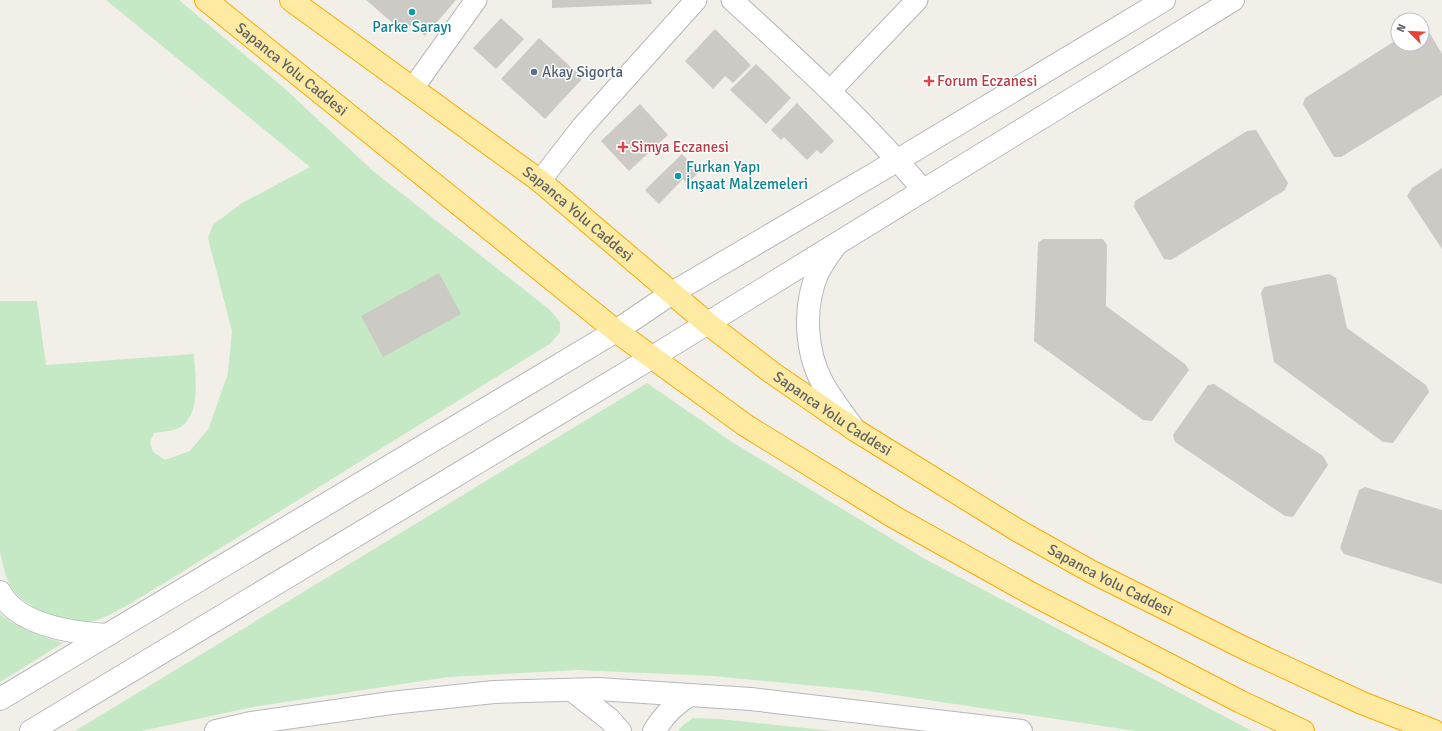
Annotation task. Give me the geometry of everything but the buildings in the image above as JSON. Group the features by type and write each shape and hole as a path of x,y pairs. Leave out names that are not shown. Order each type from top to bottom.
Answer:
{"highway":[{"name":"Sapanca Yolu Caddesi","path":"206,0 650,358 758,434 894,518 1032,594 1241,702 1303,731"},
{"name":"Sapanca Yolu Caddesi","path":"298,3 540,181 707,323 771,372 855,430 1010,526 1090,571 1244,648 1362,703 1434,731"}],"street":[{"path":"413,88 476,0"},
{"path":"540,181 582,127 696,0"},
{"path":"732,0 831,90 898,160 923,190"},
{"path":"831,90 917,0"},
{"path":"0,699 616,331 672,293 898,160 1164,0"},
{"path":"31,731 650,358 1233,0"},
{"path":"838,242 819,271 812,290 808,313 809,339 814,361 823,384 855,430"},
{"path":"0,592 11,606 25,616 43,623 81,633 108,634"},
{"path":"572,690 609,719 620,731"},
{"path":"216,731 250,727 392,703 494,692 612,690 758,700 1021,731"},
{"path":"654,731 662,718 675,704 690,695"}],"green space":[{"path":"106,0 179,0 283,87 373,171 550,310 560,322 560,332 551,343 135,601 105,617 88,622 79,622 58,618 37,609 28,603 14,591 8,582 3,567 0,551 0,301 37,301 46,365 194,354 196,394 191,414 186,422 179,428 154,433 150,442 153,452 165,460 190,451 209,428 228,373 232,331 208,238 213,225 242,203 310,167"},
{"path":"647,383 735,444 925,559 1252,731 1136,731 868,691 713,676 577,670 448,677 253,707 141,731 75,731"},
{"path":"0,614 22,628 63,643 0,682"},
{"path":"693,718 719,719 833,731 678,731"}],"place":[{"name":"Parke Sarayı","path":"412,12"},
{"name":"Akay Sigorta","path":"534,72"},
{"name":"Forum Eczanesi","path":"929,81"},
{"name":"Simya Eczanesi","path":"623,147"},
{"name":"Furkan Yapı İnşaat Malzemeleri","path":"678,176"}]}
